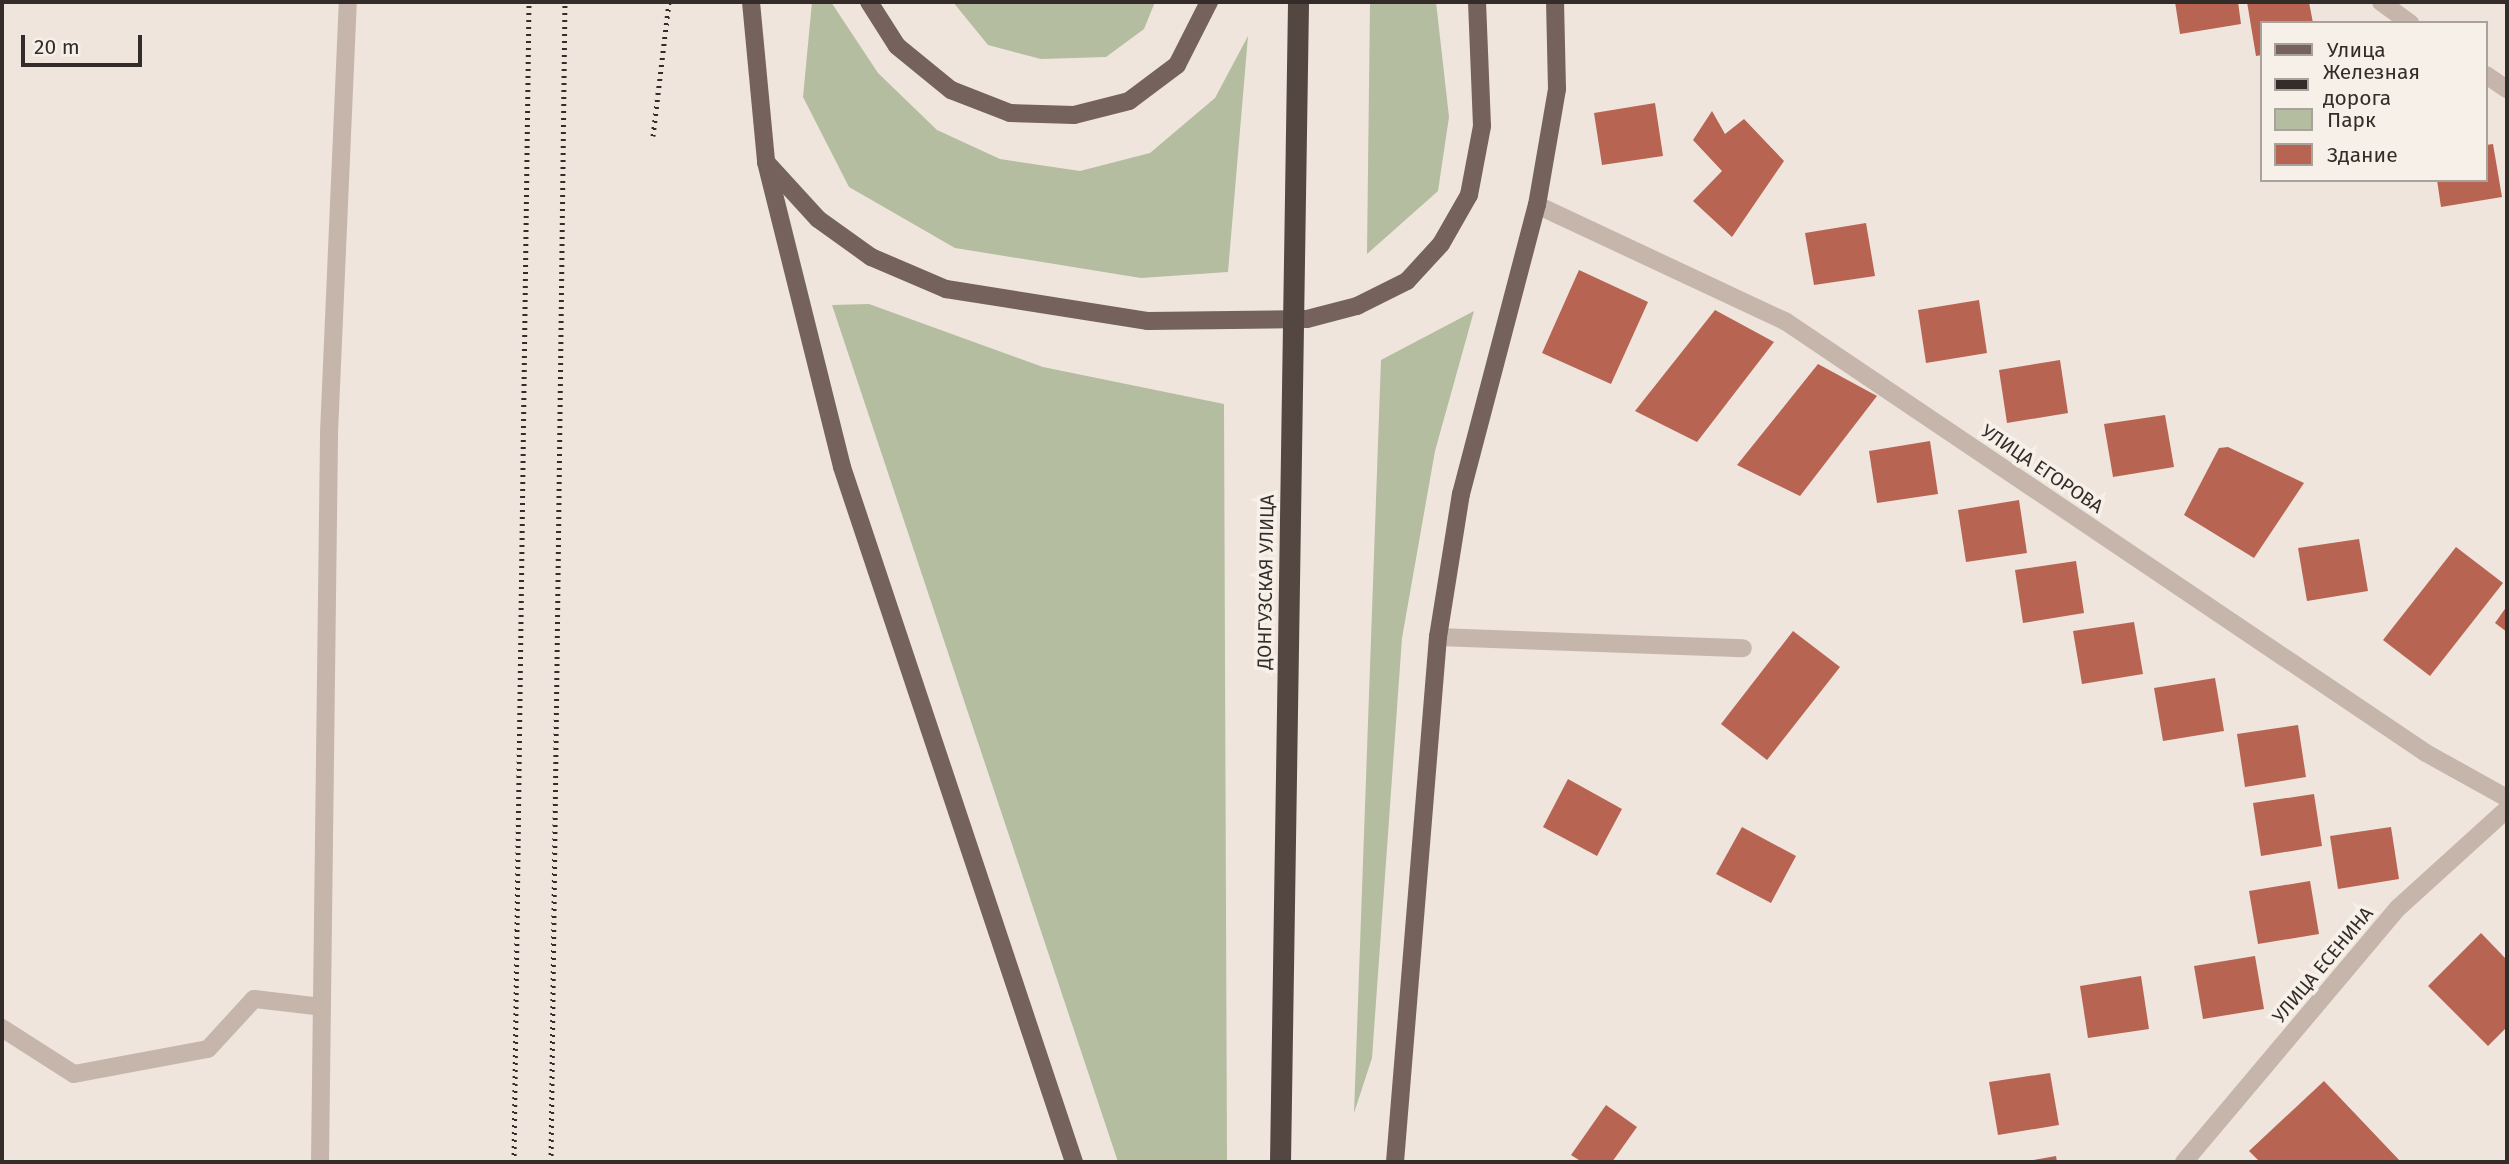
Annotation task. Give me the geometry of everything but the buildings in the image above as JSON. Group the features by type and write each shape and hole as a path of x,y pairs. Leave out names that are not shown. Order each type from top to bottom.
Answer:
{"highway":[{"name":"ДОНГУЗСКАЯ УЛИЦА","path":"1280,1162 1298,2"}],"main road":[{"path":"751,2 766,162 842,467 1074,1162"},
{"path":"869,2 897,46 951,90 1010,113 1074,115 1129,101 1177,65 1209,2"},
{"path":"766,162 818,219 860,249 946,289 1148,321 1307,319 1357,306 1407,281 1441,244 1469,195 1482,126 1477,2"},
{"path":"1395,1162 1438,636 1461,494 1537,205 1557,89 1555,2"}],"street":[{"path":"320,1162 329,433 348,2"},
{"path":"2381,2 2407,21"},
{"path":"2488,76 2507,89"},
{"name":"УЛИЦА ЕГОРОВА","path":"1537,205 1785,321 2426,753 2507,798"},
{"path":"1438,636 1744,648"},
{"name":"УЛИЦА ЕСЕНИНА","path":"2184,1162 2398,908 2507,808"},
{"path":"2,1028 74,1074 208,1049 254,999 322,1007"}],"green space":[{"path":"812,2 831,2 878,73 937,130 1000,159 1080,171 1150,153 1215,98 1248,36 1228,272 1141,278 955,248 849,187 803,97"},
{"path":"953,2 1155,2 1144,29 1106,57 1041,59 988,45"},
{"path":"1370,2 1436,2 1449,117 1438,191 1367,254"},
{"path":"869,304 1043,367 1224,404 1227,1162 1118,1162 832,305"},
{"path":"1474,311 1435,451 1402,638 1372,1058 1354,1113 1381,360"}],"railway":[{"path":"514,1162 529,2"},
{"path":"551,1162 565,2"},
{"path":"653,136 669,2"}]}
